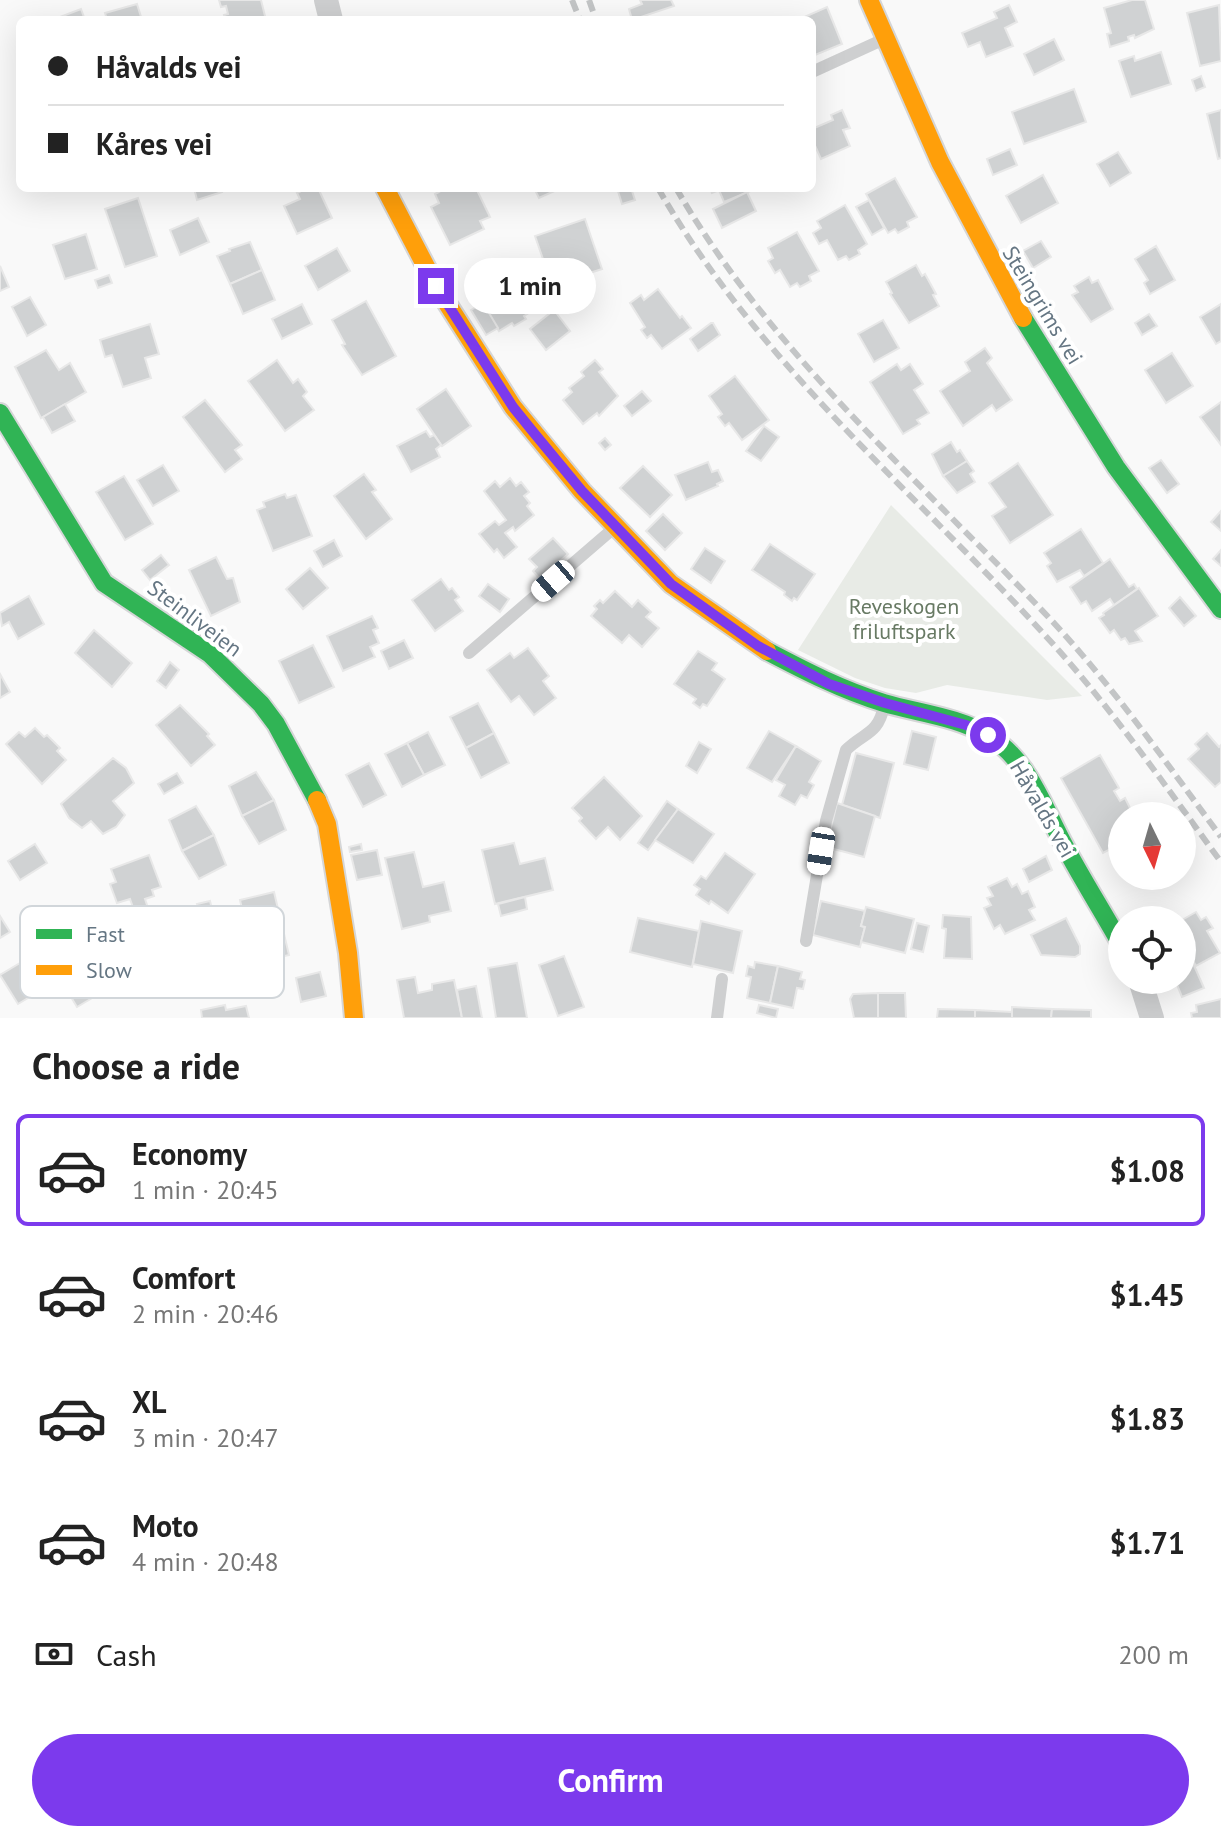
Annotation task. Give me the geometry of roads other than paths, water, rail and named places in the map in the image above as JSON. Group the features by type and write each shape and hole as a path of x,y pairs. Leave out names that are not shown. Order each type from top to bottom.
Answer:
{"street":[{"name":"Steingrims vei","path":"869,0 920,123 995,273 1117,472 1221,609"},
{"name":"Håvalds vei","path":"387,192 436,286 513,407 582,491 671,584 758,646 829,684 977,730 1010,752 1026,772 1108,922"},
{"name":"Steinliveien","path":"0,413 104,583 210,654 261,704 276,724 313,790 327,824 348,953 354,1018"},
{"path":"1144,994 1152,1018"}],"lane":[{"path":"816,70 885,39"},
{"path":"469,653 617,526"},
{"path":"806,941 826,821 846,750 853,742 875,730 882,719 885,703"},
{"path":"717,1018 722,979"}],"railway":[{"path":"572,0 578,16"},
{"path":"589,0 595,16"},
{"path":"660,192 697,251 741,310 837,420 1066,659 1135,744 1221,862"},
{"path":"679,192 757,307 803,362 1076,647 1221,837"}],"park label":[{"name":"Reveskogen friluftspark","path":"904,618"}]}
